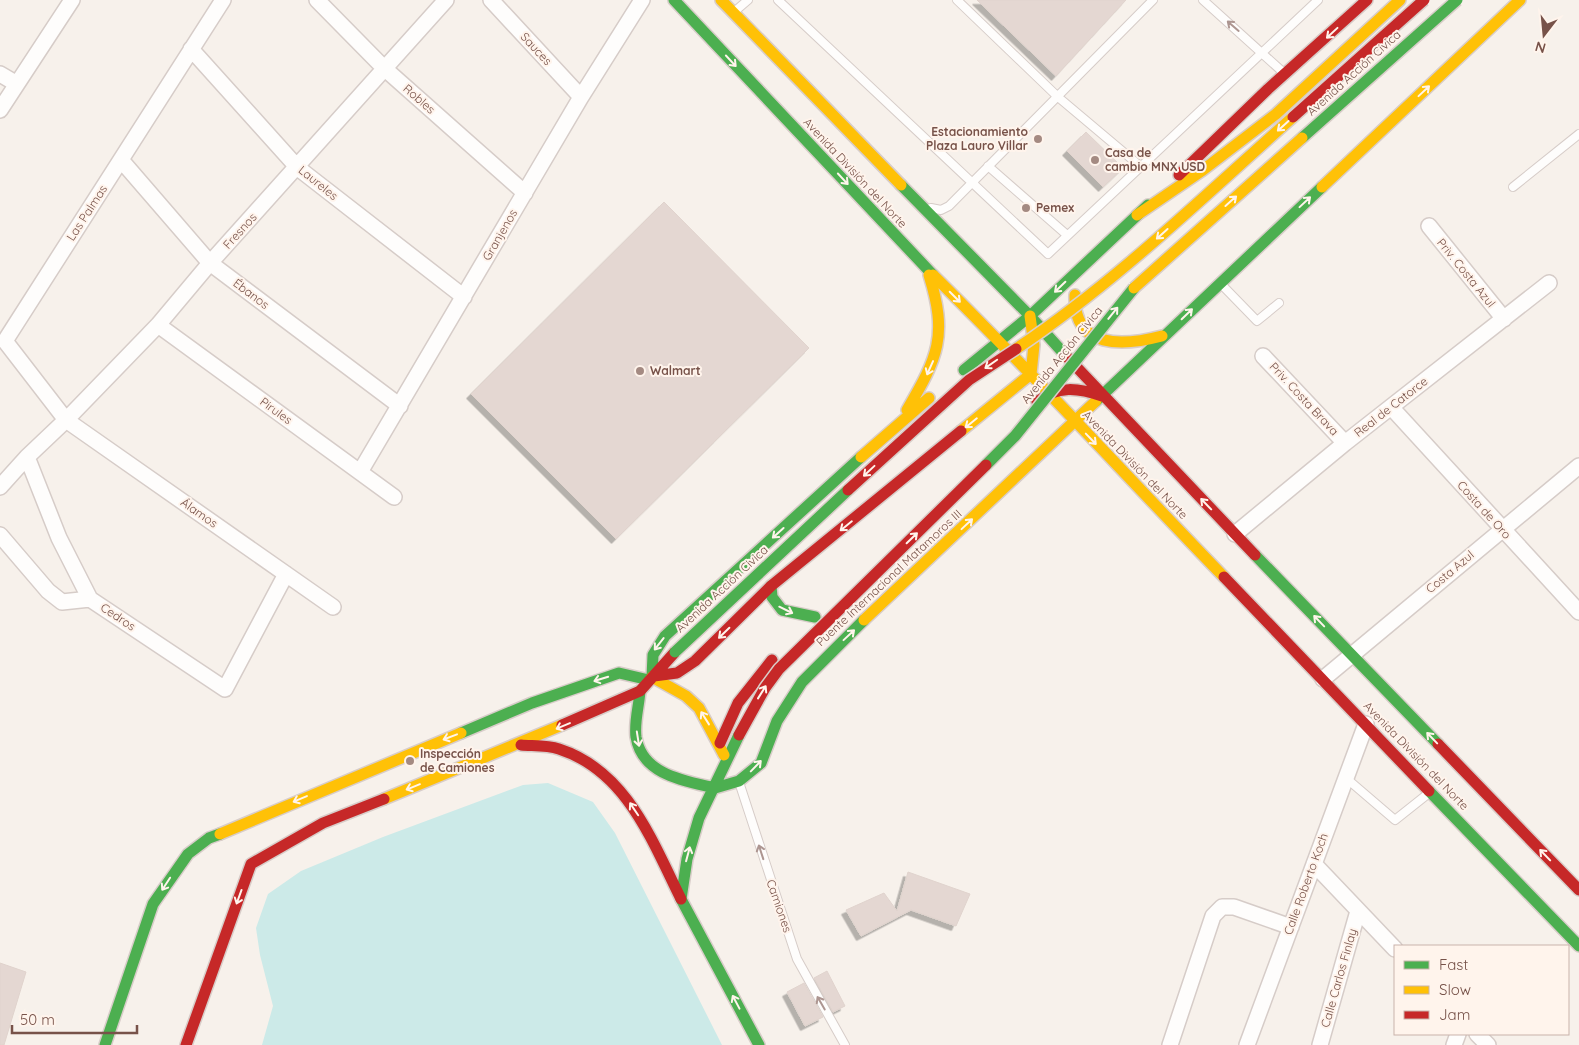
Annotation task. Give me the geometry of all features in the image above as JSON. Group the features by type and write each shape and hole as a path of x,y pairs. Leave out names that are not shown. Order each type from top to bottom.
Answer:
{"main road":[{"name":"Avenida División del Norte","path":"674,0 710,32 928,270 1000,341 1074,422 1579,946"},
{"name":"Avenida División del Norte","path":"721,0 730,15 1030,316 1102,396 1579,890"},
{"path":"251,864 323,823 518,745 640,691 651,678 650,661 654,649 665,636 900,422 1030,316 1268,89 1286,75 1368,0"},
{"path":"1137,215 1203,170 1276,114 1400,0"},
{"name":"Avenida Acción Civica","path":"651,678 675,652 912,430 969,380 1065,316 1118,273 1424,0"},
{"name":"Avenida Acción Civica","path":"733,771 739,735 764,688 779,669 1015,436 1130,291 1457,0"},
{"path":"720,743 738,703 760,673 815,617 1047,392 1076,389 1102,396 1520,0"},
{"path":"1084,263 1077,282 1074,302 1080,321 1090,334 1104,342 1122,344 1141,342 1165,335"},
{"path":"900,422 930,371 940,338 939,304 928,270"},
{"path":"105,1045 154,904 172,874 188,854 209,838 273,810 491,722 532,702 619,674 651,678 677,673 695,661 771,586 1031,374 1035,359 1035,343 1030,316"},
{"name":"Puente Internacional Matamoros III","path":"681,899 686,859 699,818 715,788 733,771 761,763 777,721 802,682 813,669 1102,396"},
{"path":"771,586 772,597 782,610 815,617"},
{"path":"651,678 686,696 699,708 720,743 733,771"},
{"path":"640,691 636,738 641,752 650,764 673,777 715,788"},
{"path":"518,745 558,749 601,769 620,788 640,817 681,899 759,1045"},
{"name":"Puente Internacional Matamoros III","path":"715,788 733,771"},
{"path":"260,832 262,824 273,810"},
{"path":"186,1045 256,848"}],"street":[{"path":"0,110 72,0"},
{"name":"Las Palmas","path":"66,420 5,341 224,0"},
{"name":"Robles","path":"317,0 384,68 525,193"},
{"name":"Fresnos","path":"0,487 158,325 210,264 298,168 384,68 446,0"},
{"name":"Sauces","path":"491,0 581,97"},
{"name":"Granjenos","path":"360,472 581,97 642,0"},
{"name":"Laureles","path":"191,49 298,168 464,297"},
{"path":"0,74 16,84"},
{"name":"Ébanos","path":"121,160 210,264 400,406"},
{"name":"Priv. Costa Azul","path":"1428,226 1504,319"},
{"name":"Real de Catorce","path":"1235,534 1345,443 1549,283"},
{"name":"Pirules","path":"158,325 394,497"},
{"name":"Priv. Costa Brava","path":"1264,356 1345,443"},
{"name":"Costa de Oro","path":"1391,407 1579,612"},
{"name":"Álamos","path":"66,420 333,606"},
{"name":"Cedros","path":"28,457 59,538 90,598 225,689 286,574"},
{"name":"Costa Azul","path":"1323,679 1579,466"},
{"path":"0,535 48,591 62,602 90,598"},
{"name":"Calle Roberto Koch","path":"1247,1045 1366,724"},
{"path":"1314,864 1394,948"},
{"path":"1170,1045 1213,916 1222,907 1234,907 1290,926"},
{"name":"Calle Carlos Finlay","path":"1320,1045 1358,911"},
{"path":"1478,1035 1488,1045"}],"lane":[{"path":"730,15 748,0"},
{"path":"778,0 973,181 1048,254 1050,250 1318,0"},
{"path":"957,0 1058,97 1140,166"},
{"path":"918,202 941,210 949,206 1153,0"},
{"path":"1203,0 1286,75"},
{"path":"1513,187 1579,134"},
{"path":"990,165 1068,234"},
{"path":"948,233 946,215 949,206"},
{"path":"1220,283 1257,321 1279,303"},
{"name":"Camiones","path":"733,771 797,959 845,1045"},
{"path":"1346,778 1395,820 1431,791"}],"water":[{"path":"548,783 593,802 615,833 722,1045 262,1045 273,1006 260,955 256,928 268,894 301,871 383,837 523,785"}],"building":[{"path":"977,0 1126,0 1056,76"},
{"name":"Casa de cambio MNX USD","path":"1086,132 1123,168 1103,187 1067,151"},
{"name":"Walmart","path":"664,202 809,348 616,539 471,394"},
{"path":"908,872 970,894 956,926 911,910 861,936 846,910 884,893 897,911"},
{"path":"0,963 26,972 4,1045 0,1045"},
{"path":"827,971 845,1006 833,1012 814,978"},
{"path":"804,983 823,1017 805,1026 787,992"}],"traffic: fast":[{"path":"674,0 933,275"},
{"path":"1302,138 1457,0"},
{"path":"901,185 1030,316 1067,357"},
{"path":"1096,401 1322,187"},
{"path":"964,370 1030,316 1148,205"},
{"path":"986,465 1015,436 1134,288"},
{"path":"652,677 653,655 665,636 861,457"},
{"path":"675,652 848,490"},
{"path":"1255,555 1438,744"},
{"path":"771,586 772,597 782,610 815,617"},
{"path":"715,788 739,781 761,763 777,721 802,682 864,620"},
{"path":"461,733 532,703 619,673 649,680"},
{"path":"640,691 636,737 640,750 647,760 656,768 678,779 715,788"},
{"path":"739,735 699,818 687,859 681,899 759,1045"},
{"path":"1429,791 1579,946"},
{"path":"105,1045 153,904 188,854 209,838 220,834"}],"traffic: slow":[{"path":"721,0 901,185"},
{"path":"1137,215 1203,170 1276,114 1400,0"},
{"path":"1322,187 1520,0"},
{"path":"1016,349 1089,296 1124,267 1293,117"},
{"path":"1134,288 1302,138"},
{"path":"907,410 926,375 937,346 939,331 938,314 929,275"},
{"path":"933,275 1224,577"},
{"path":"1075,295 1077,313 1082,326 1092,335 1104,340 1117,342 1132,342 1162,336"},
{"path":"961,431 1031,374 1034,345 1030,316"},
{"path":"861,457 929,398"},
{"path":"864,620 1096,401"},
{"path":"652,677 686,696 699,708 724,755"},
{"path":"384,799 562,725"},
{"path":"220,834 461,733"}],"traffic: jam":[{"path":"1179,175 1268,89 1367,0"},
{"path":"1293,117 1424,0"},
{"path":"848,490 969,380 1016,349"},
{"path":"1067,357 1255,555"},
{"path":"1037,402 1052,393 1068,390 1085,391 1102,396"},
{"path":"654,676 677,673 695,661 771,586 961,431"},
{"path":"739,735 765,688 779,669 986,465"},
{"path":"1224,577 1429,791"},
{"path":"562,725 640,691 675,652"},
{"path":"720,743 738,703 772,660"},
{"path":"1438,744 1579,890"},
{"path":"521,745 545,746 559,749 583,759 603,774 635,810 681,899"},
{"path":"186,1045 251,864 323,823 384,799"}],"place":[{"name":"Estacionamiento Plaza Lauro Villar","path":"1038,139"},
{"name":"Casa de cambio MNX USD","path":"1095,160"},
{"name":"Pemex","path":"1026,208"},
{"name":"Walmart","path":"640,371"},
{"name":"Inspección de Camiones","path":"410,761"}]}
